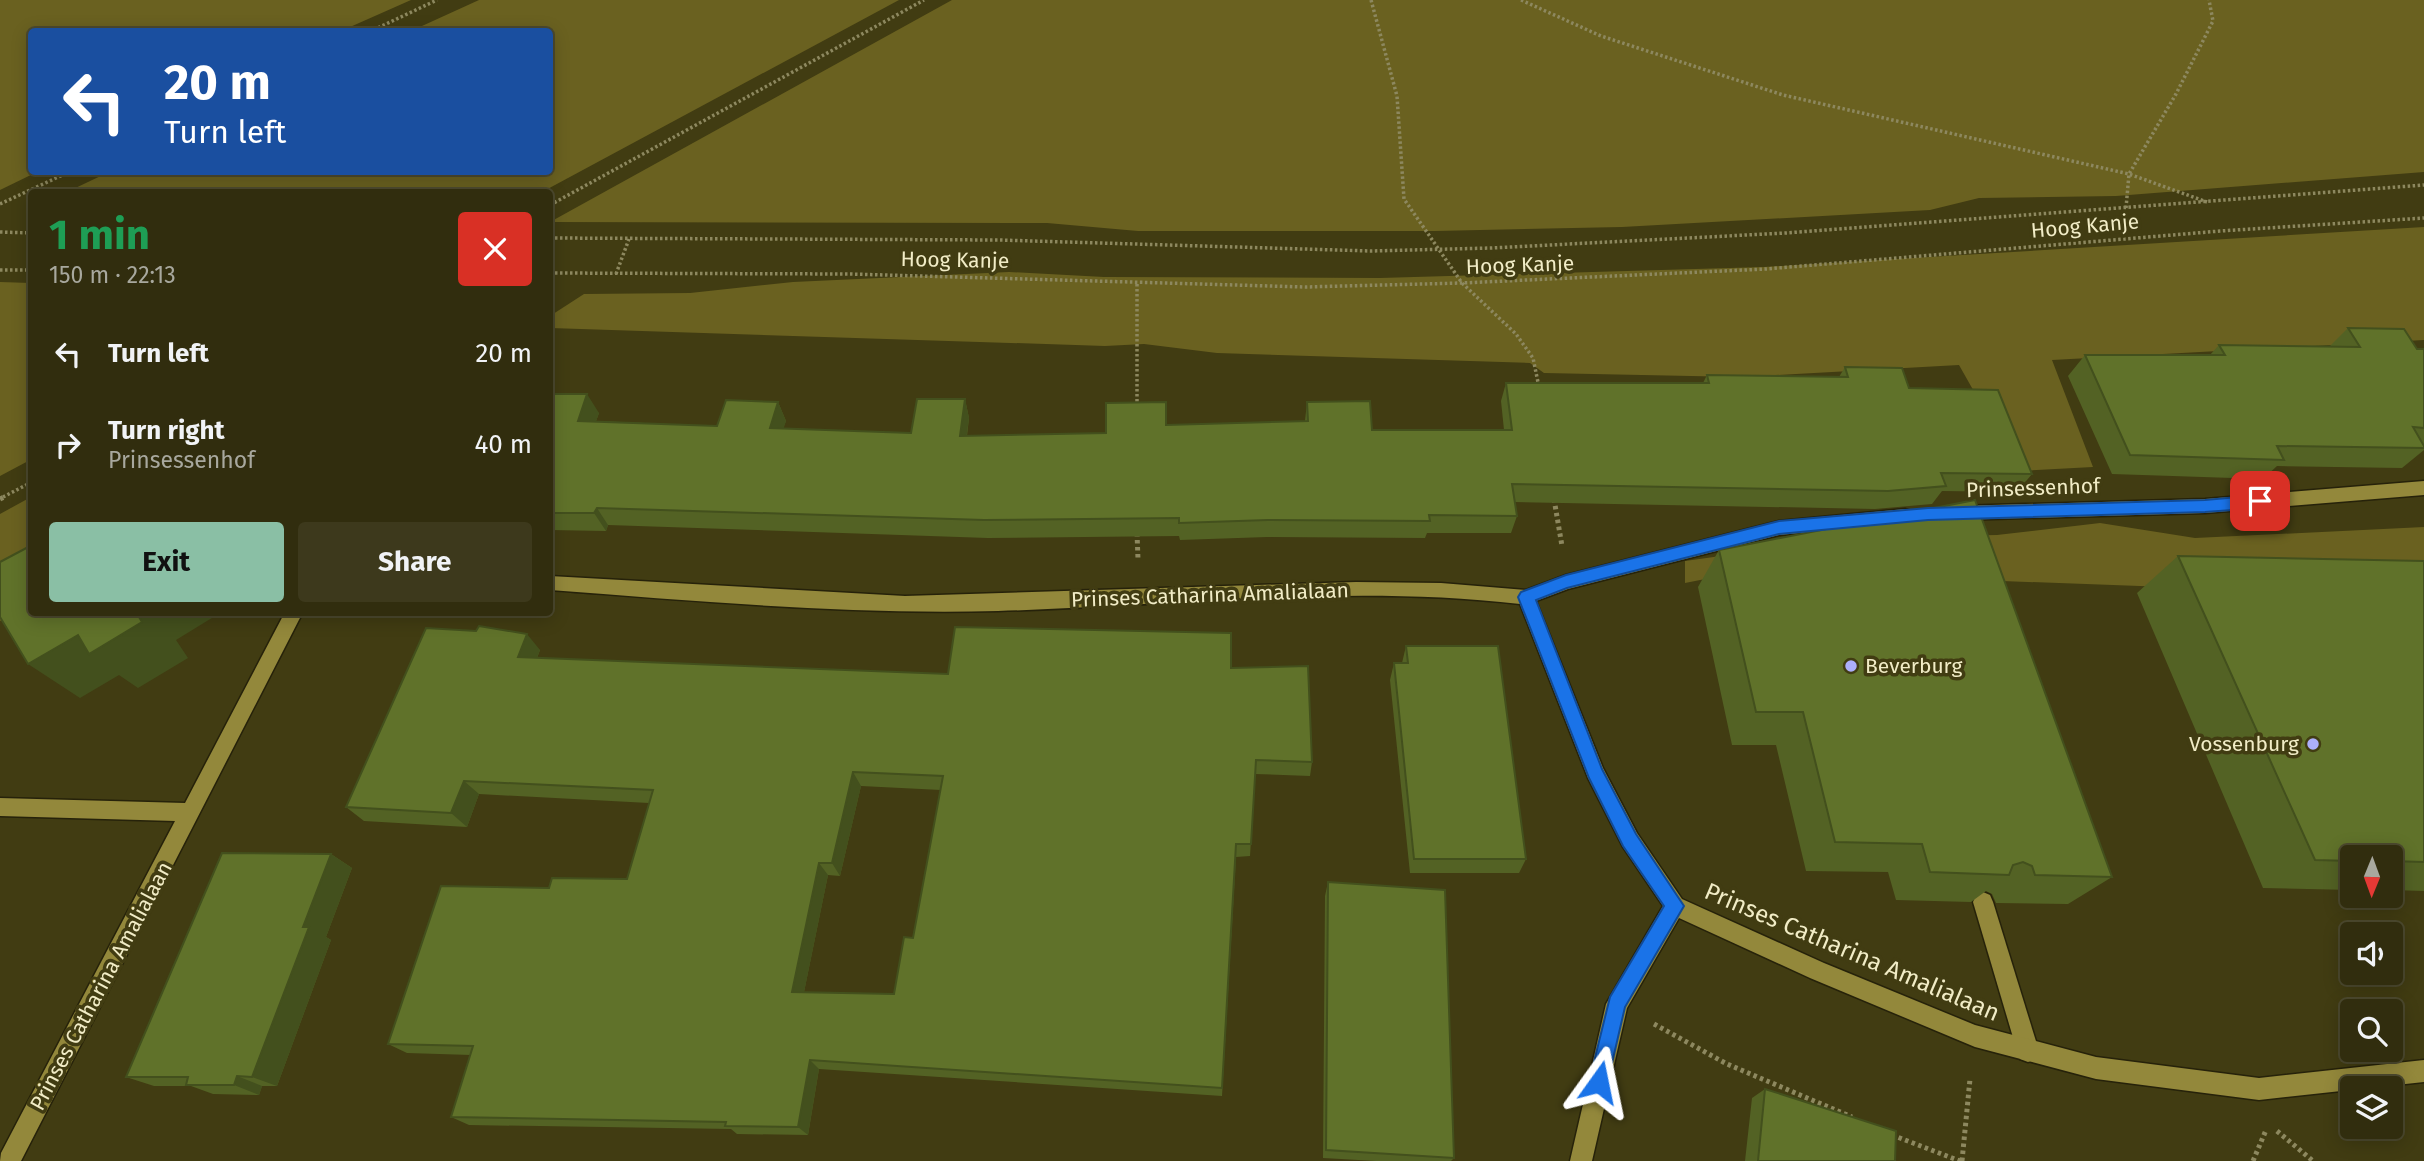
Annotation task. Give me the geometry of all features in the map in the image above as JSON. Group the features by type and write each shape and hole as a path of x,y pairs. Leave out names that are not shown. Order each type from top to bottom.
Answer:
{"street":[{"name":"Prinsessenhof","path":"1526,597 1566,582 1779,528 1935,514 2205,506 2424,488"},
{"name":"Prinses Catharina Amalialaan","path":"553,583 642,586 799,600 953,604 1354,590 1482,591 1526,597 1595,772 1630,840 1675,906 1817,971 1975,1036 2096,1068 2259,1089 2424,1071"},
{"name":"Prinses Catharina Amalialaan","path":"9,1161 292,616"},
{"path":"0,807 192,812"},
{"path":"1983,902 2028,1051"},
{"name":"Prinses Catharina Amalialaan","path":"1581,1161 1616,1004 1675,906"}],"path":[{"path":"378,28 437,0"},
{"path":"553,203 924,0"},
{"path":"1371,0 1397,96 1404,199 1462,283 1516,334 1526,348 1533,358 1540,392"},
{"path":"1521,0 1601,36 1783,95 2129,174 2210,202"},
{"path":"2126,208 2129,174 2176,94 2213,21 2209,0"},
{"path":"32,189 63,175"},
{"name":"Hoog Kanje","path":"553,238 986,240 1371,251 1786,233 2424,185"},
{"path":"0,204 28,191"},
{"name":"Hoog Kanje","path":"553,273 863,274 1305,287 1462,283 1766,269 2193,233 2424,218"},
{"path":"0,232 28,233"},
{"path":"616,274 629,239"},
{"path":"0,270 28,270"},
{"path":"1137,284 1137,407"},
{"path":"0,499 28,484"},
{"path":"1552,485 1566,582"},
{"path":"1138,530 1138,598"},
{"path":"1616,1004 1727,1064 1853,1118"},
{"path":"1878,1129 1961,1161 1975,1036"},
{"path":"2253,1161 2269,1124"}],"shaded area":[{"path":"0,0 411,0 348,28 28,28 28,175 31,175 0,190"},
{"path":"479,0 899,0 548,189 73,189 103,175 553,175 553,28 418,28"},
{"path":"952,0 2424,0 2424,172 2116,196 1979,198 1930,210 1622,227 1435,231 1138,231 1047,223 553,220"},
{"path":"2424,227 2424,340 2052,360 2093,467 2019,471 1959,365 1740,377 1544,373 1530,363 1217,353 1144,344 1105,346 553,328 553,314 584,294 690,293 793,282 1009,272 1104,277 1380,278 1764,267"},
{"path":"0,282 28,283 28,461 0,476"},
{"path":"28,499 28,605 0,621 0,514"},
{"path":"2100,523 2195,538 2424,527 2424,604 2380,595 1976,580 1822,556 1685,583 1685,561 1850,538 1997,535"}],"building":[{"path":"2348,328 2404,329 2417,349 2424,349 2424,428 2413,427 2424,448 2277,446 2284,460 2130,455 2085,355 2225,355 2219,345 2360,347"},
{"path":"1845,367 1902,368 1909,388 1998,390 2032,474 1941,473 1946,486 1888,491 1512,484 1517,516 1429,515 1430,521 1268,520 1179,523 1179,518 984,520 597,508 594,513 553,513 553,394 587,394 578,421 717,426 726,400 778,402 770,428 911,433 917,399 965,399 960,436 1106,433 1106,403 1166,402 1166,425 1308,421 1307,402 1370,401 1372,430 1512,430 1506,383 1709,383 1707,375 1848,377"},
{"name":"Beverburg","path":"1975,500 2112,877 2035,875 2032,866 2023,862 2013,865 2009,875 1930,872 1922,844 1835,842 1803,712 1756,712 1719,550"},
{"path":"28,547 28,616 138,616 142,622 89,654 78,635 28,664 0,617 0,562"},
{"name":"Vossenburg","path":"2178,556 2424,561 2424,862 2403,861 2403,845 2340,845 2340,861 2315,860"},
{"path":"479,626 527,634 518,657 948,674 955,627 1231,633 1231,668 1308,666 1312,762 1256,760 1251,844 1236,844 1222,1088 810,1060 798,1127 725,1126 726,1122 451,1117 473,1046 388,1044 441,886 549,888 552,878 627,879 653,790 464,781 451,813 346,807 426,628 476,631","holes":["853,772 943,776 913,938 904,937 894,994 792,992 819,863 832,863"]},
{"path":"1406,646 1498,646 1526,859 1414,859 1394,663 1408,663"},
{"path":"222,853 331,854 303,927 309,927 252,1077 237,1076 234,1085 186,1085 188,1077 126,1077"},
{"path":"1328,882 1445,890 1454,1158 1326,1150"},
{"path":"1765,1089 1896,1131 1895,1161 1758,1161"}],"place":[{"name":"Beverburg","path":"1851,666"},
{"name":"Vossenburg","path":"2313,744"}],"route":[{"path":"1599,1082 1616,1004 1675,906 1630,840 1595,772 1526,597 1566,582 1779,528 1928,514 2205,506 2260,501"}]}
